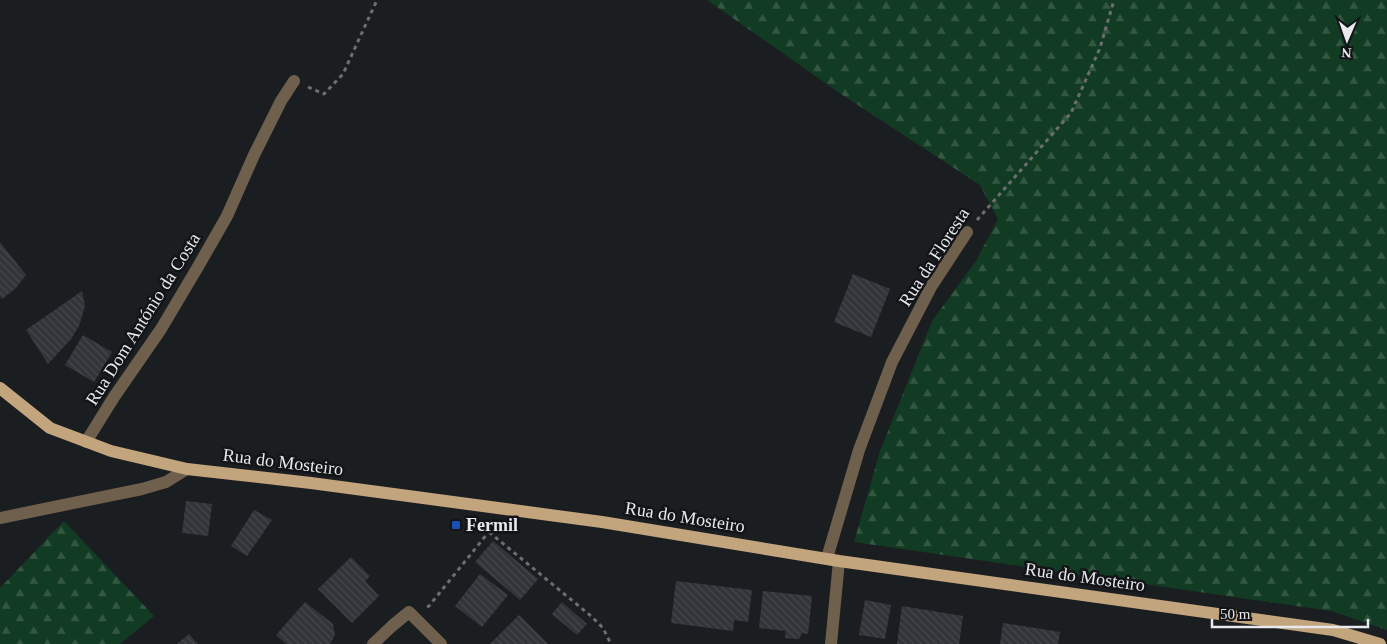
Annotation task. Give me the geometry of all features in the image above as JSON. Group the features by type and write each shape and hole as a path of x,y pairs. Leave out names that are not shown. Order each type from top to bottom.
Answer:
{"main road":[{"name":"Rua do Mosteiro","path":"0,388 50,428 110,451 187,469 311,483 593,520 833,560 1333,630 1380,644"}],"street":[{"name":"Rua Dom António da Costa","path":"86,442 114,397 161,330 223,224 254,155 281,101 294,81"},
{"name":"Rua da Floresta","path":"831,644 833,560 859,450 892,362 930,287 967,232"},
{"path":"0,518 142,489 166,482 187,469"},
{"path":"373,644 409,612 441,644"}],"path":[{"path":"294,81 324,94 344,74 377,0"},
{"name":"Rua da Floresta","path":"967,232 1071,113 1100,48 1114,0"},
{"path":"409,612 429,606 489,532 591,616 603,628 611,644"}],"green space":[{"path":"707,0 1387,0 1387,630 1331,611 854,542 880,451 932,321 976,261 998,219 980,185 841,94"},
{"path":"64,521 154,616 120,644 0,644 0,588"}],"building":[{"path":"0,242 26,275 16,288 2,299 0,296"},
{"path":"853,274 890,289 871,337 834,322"},
{"path":"82,291 85,306 79,326 71,339 48,364 26,330"},
{"path":"83,335 112,352 94,382 65,365"},
{"path":"186,501 212,504 208,536 182,533"},
{"path":"254,510 272,520 247,556 231,546"},
{"path":"493,541 538,579 520,600 475,562"},
{"path":"351,557 370,576 365,581 379,596 352,623 318,589"},
{"path":"480,574 508,595 482,627 455,606"},
{"path":"676,581 752,590 748,622 734,620 733,631 671,623"},
{"path":"763,591 812,596 808,634 802,633 799,639 785,638 786,631 759,628"},
{"path":"865,600 891,605 885,639 859,635"},
{"path":"305,602 333,624 335,635 330,644 286,644 276,635"},
{"path":"562,602 587,624 577,635 552,614"},
{"path":"902,606 963,616 959,644 897,644"},
{"path":"519,615 548,644 490,644"},
{"path":"1003,623 1060,632 1058,644 1000,644"},
{"path":"189,634 198,644 177,644"}],"place":[{"name":"Fermil","path":"456,525"}]}
